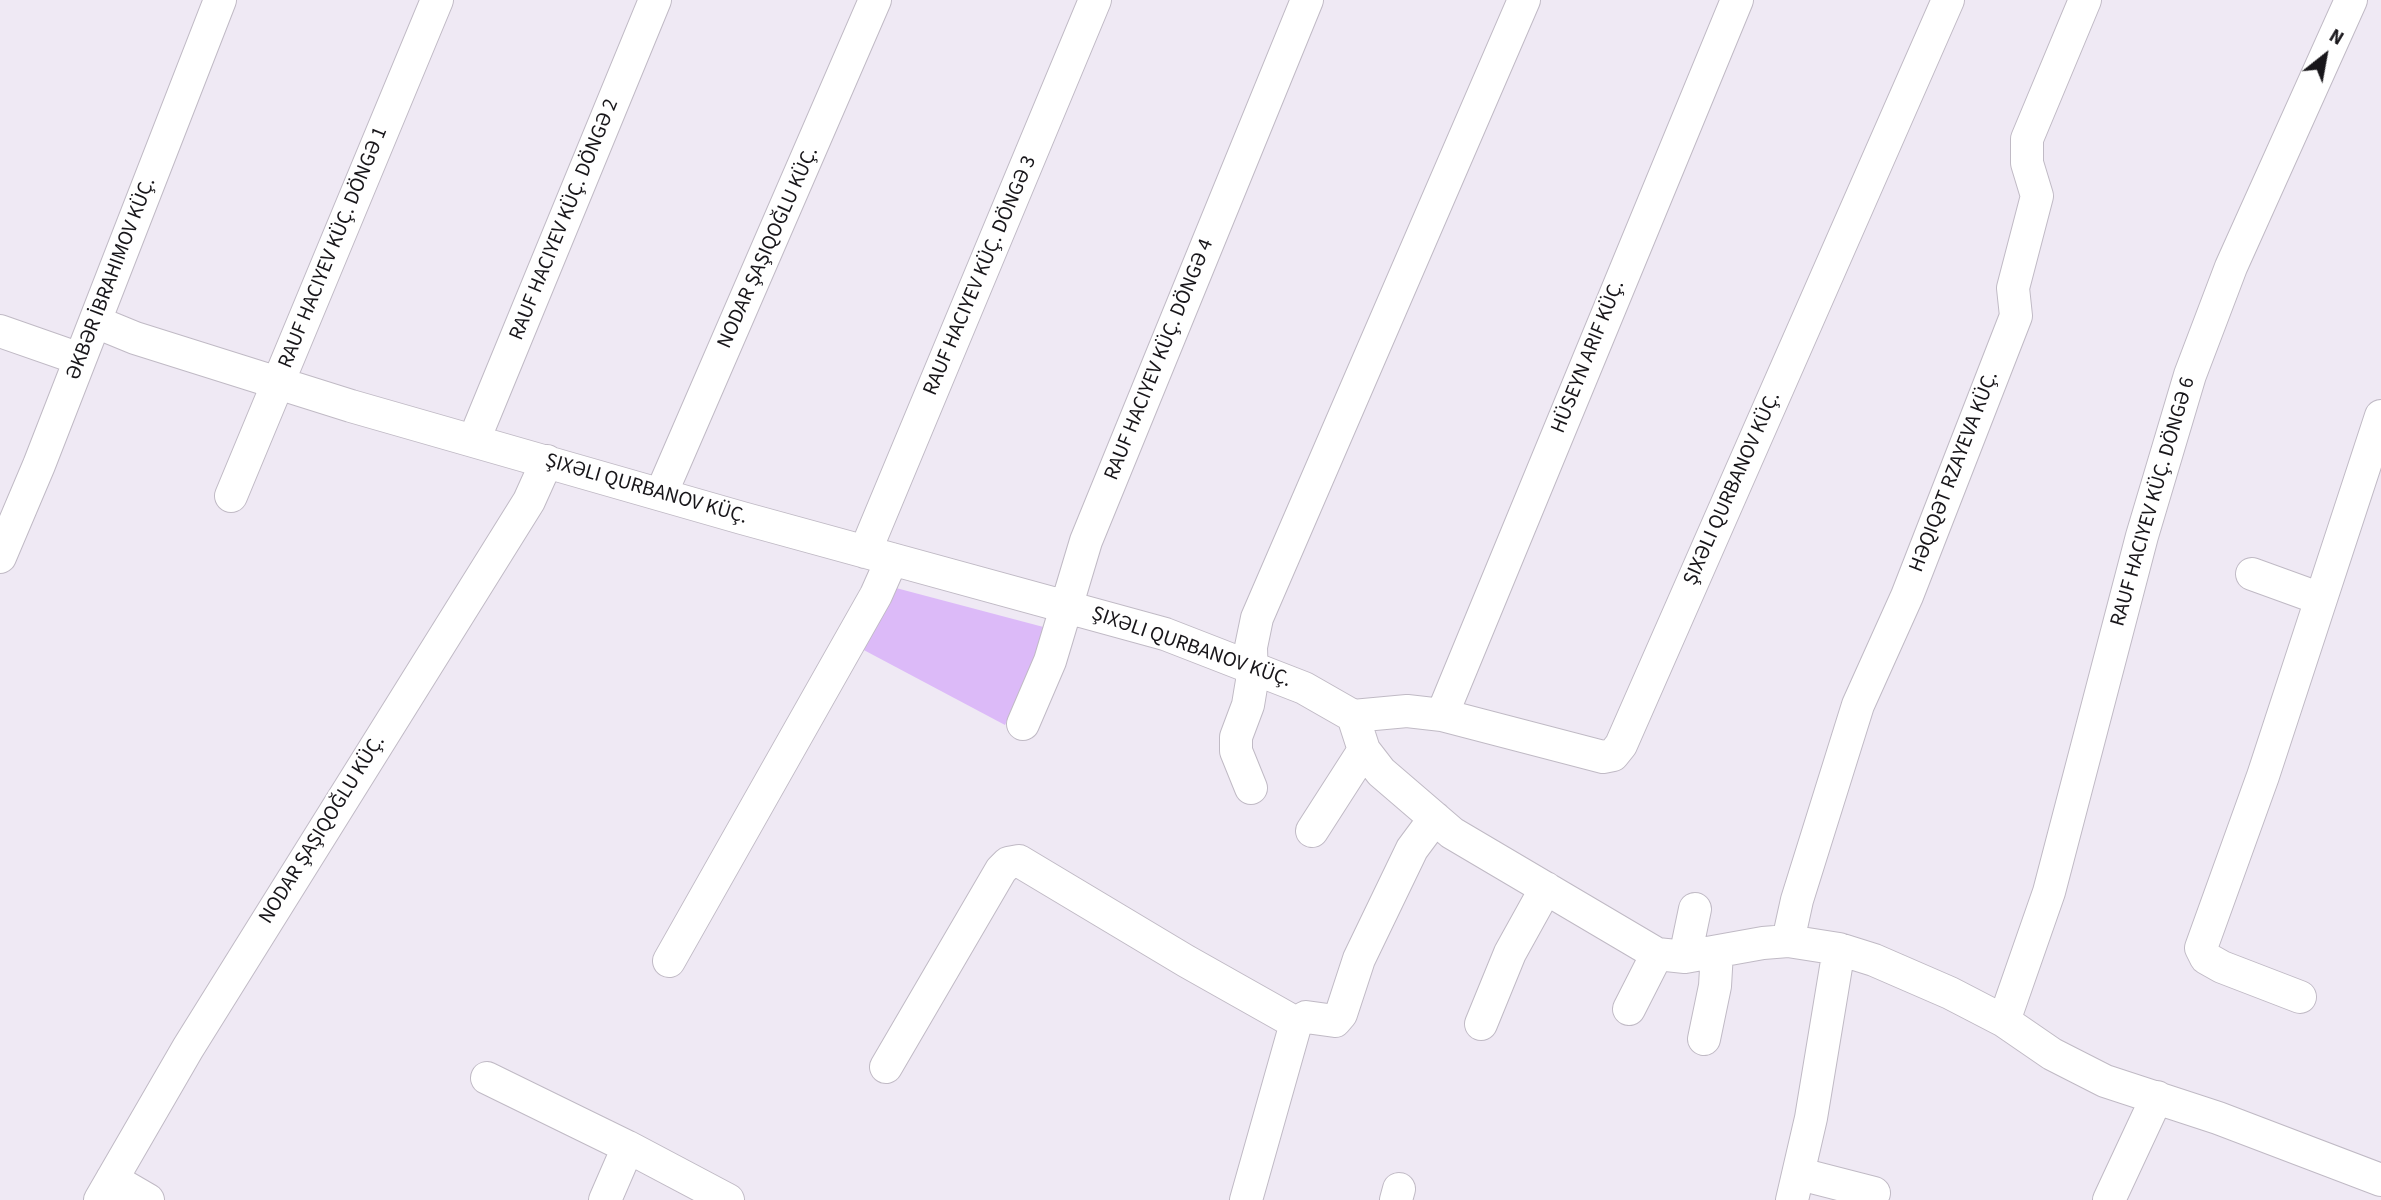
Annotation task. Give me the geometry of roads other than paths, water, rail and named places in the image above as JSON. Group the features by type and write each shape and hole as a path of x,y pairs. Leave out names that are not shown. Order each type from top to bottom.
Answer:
{"street":[{"name":"ƏKBƏR İBRAHIMOV KÜÇ.","path":"0,557 96,322 220,0"},
{"path":"231,496 437,0"},
{"path":"474,440 654,0"},
{"path":"660,494 875,0"},
{"path":"669,961 876,595 878,555 1095,0"},
{"path":"1023,723 1068,606 1086,541 1307,0"},
{"path":"1251,788 1236,751 1236,737 1248,705 1252,681 1250,665 1257,618 1524,0"},
{"name":"HÜSEYN ARIF KÜÇ.","path":"1442,715 1737,0"},
{"path":"96,322 135,338 351,406 1165,634 1304,688 1353,716 1407,711 1442,715 1603,757 1613,755 1621,745 1948,0"},
{"name":"HƏQIQƏT RZAYEVA KÜÇ.","path":"1788,942 1797,900 1858,705 1906,596 2016,316 2013,288 2037,196 2027,163 2027,139 2085,0"},
{"path":"2004,1021 2049,892 2142,536 2190,375 2231,267 2351,0"},
{"path":"0,331 80,359"},
{"path":"2300,998 2222,967 2206,958 2202,948 2263,776 2381,415"},
{"path":"148,1200 106,1189 188,1048 529,500 547,461"},
{"path":"2252,574 2321,599"},
{"path":"1353,716 1364,750 1381,772 1471,846 1671,955 1788,942 1839,949 1874,960 1951,993 2004,1021 2074,1067 2105,1081 2378,1172"},
{"path":"1312,831 1364,750"},
{"path":"1246,1200 1296,1023 1306,1017 1335,1021 1341,1014 1359,959 1412,849 1434,818"},
{"path":"886,1067 1001,870 1008,863 1019,861 1296,1023"},
{"path":"1481,1024 1510,953 1546,888"},
{"path":"1629,1009 1671,955 1695,909"},
{"path":"1839,949 1796,1187 1874,1193"},
{"path":"1704,1040 1715,986 1717,952"},
{"path":"487,1078 628,1147 728,1200"},
{"path":"2109,1200 2157,1097"},
{"path":"605,1200 628,1147"}]}
